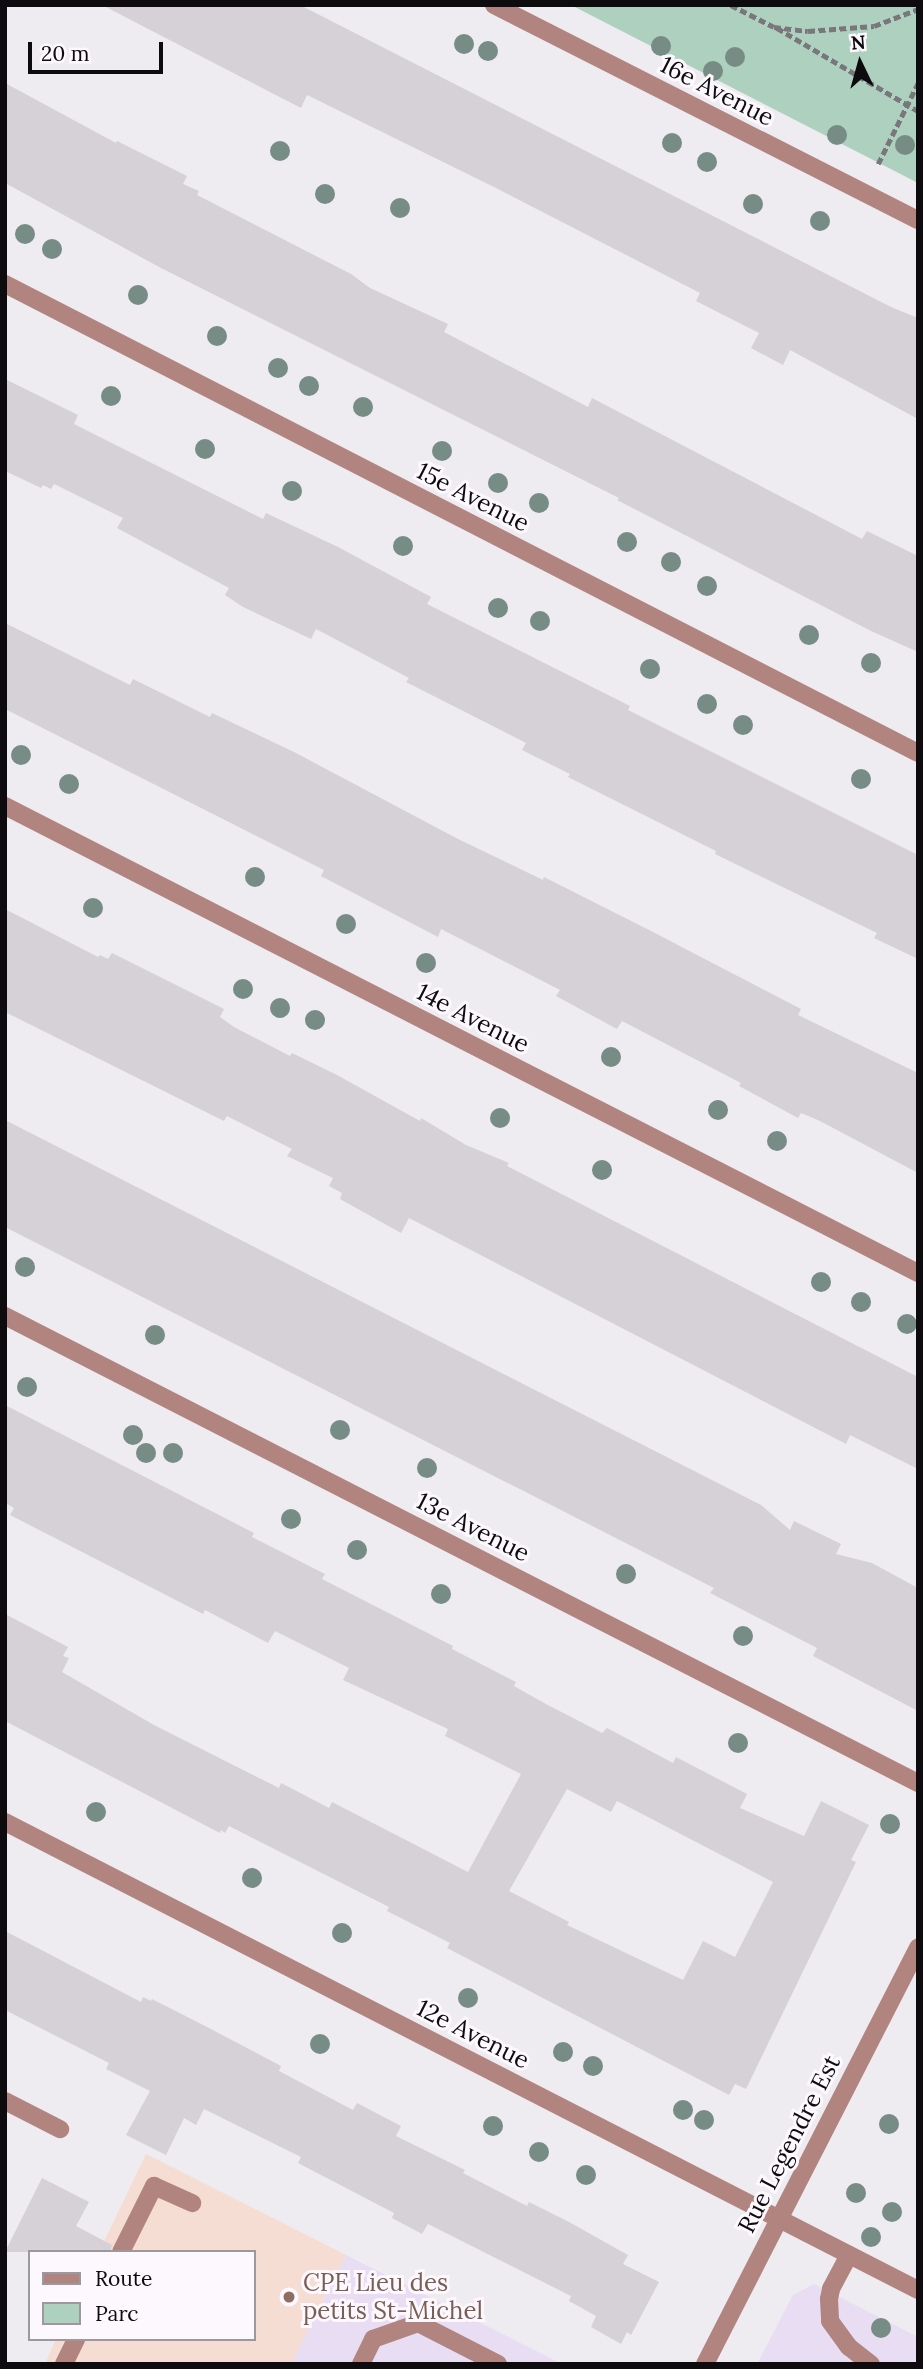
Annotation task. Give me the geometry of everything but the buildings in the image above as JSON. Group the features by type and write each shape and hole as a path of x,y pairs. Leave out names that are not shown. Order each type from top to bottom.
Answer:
{"street":[{"name":"16e Avenue","path":"494,5 918,220"},
{"name":"15e Avenue","path":"5,284 918,753"},
{"name":"14e Avenue","path":"5,806 918,1273"},
{"name":"13e Avenue","path":"5,1316 918,1783"},
{"name":"12e Avenue","path":"5,1822 918,2290"},
{"name":"Rue Legendre Est","path":"705,2364 918,1947"},
{"path":"5,2101 60,2129"},
{"path":"122,2250 155,2186 192,2203"},
{"path":"849,2255 831,2290 828,2309 830,2321 849,2347 871,2364"},
{"path":"361,2364 373,2339 418,2323 498,2364"},
{"path":"64,2364 75,2341"}],"path":[{"path":"731,5 918,111"},
{"path":"774,27 808,32 843,30 874,26 918,9"},
{"path":"864,193 918,83"}],"shaded area":[{"name":"CPE Lieu des petits St-Michel","path":"146,2154 346,2255 291,2364 45,2364 55,2341 256,2341 256,2250 100,2250"},
{"path":"346,2255 562,2364 291,2364"},
{"path":"814,2284 918,2337 918,2364 757,2364 793,2295"}],"green space":[{"path":"571,5 918,5 918,183"}],"place":[{"name":"CPE Lieu des petits St-Michel","path":"289,2297"}]}
